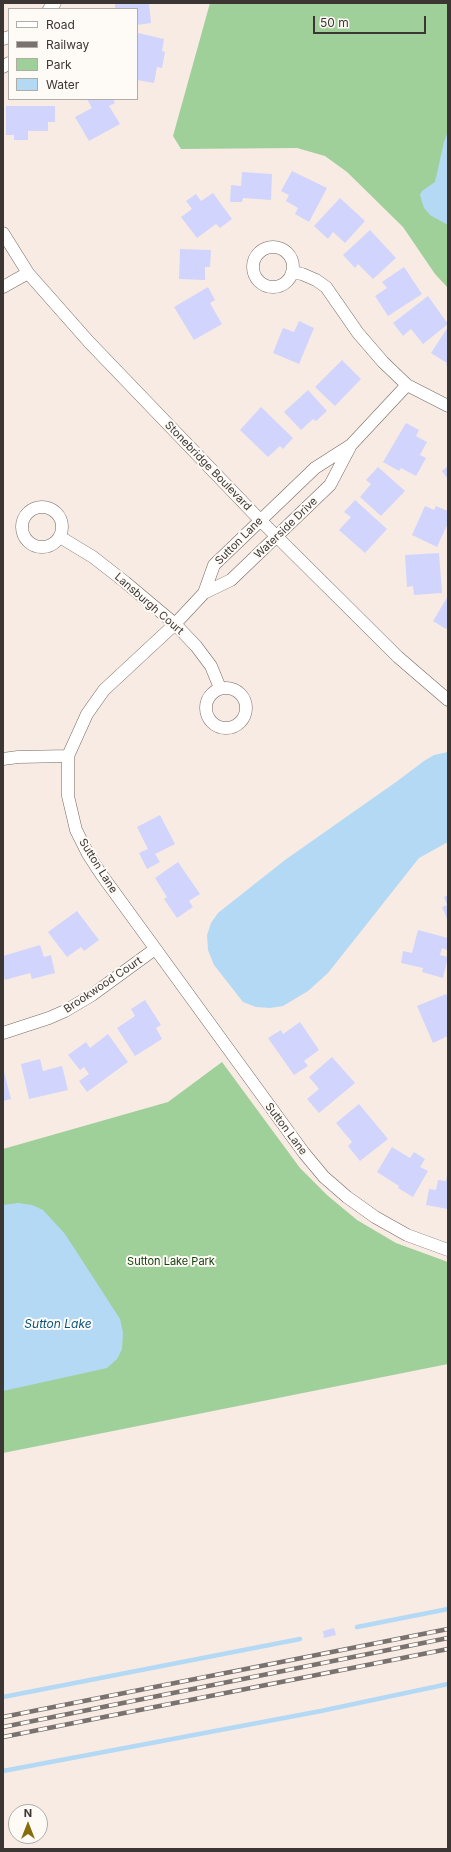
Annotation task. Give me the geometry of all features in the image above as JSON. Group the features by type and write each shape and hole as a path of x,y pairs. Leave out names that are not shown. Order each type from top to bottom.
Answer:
{"street":[{"name":"Stonebridge Boulevard","path":"3,233 28,273 89,342 277,537 398,657 448,700"},
{"path":"292,272 302,274 316,280 326,287 382,362 407,385 448,406"},
{"path":"3,287 28,273"},
{"name":"Sutton Lane","path":"407,385 350,445 315,468 214,565 204,593 175,624 104,690 87,714 68,756 68,796 71,812 82,844 101,874 285,1129 324,1176 347,1197 375,1217 407,1234 448,1250"},
{"name":"Waterside Drive","path":"204,593 231,580 330,485 350,445"},
{"name":"Lansburgh Court","path":"60,537 109,569 175,624 196,646 210,666 220,688"},
{"path":"3,759 18,757 68,756"},
{"name":"Brookwood Court","path":"3,1033 49,1018 65,1011 92,995 155,949"}],"green space":[{"path":"210,3 448,3 448,288 435,274 403,227 347,172 325,156 297,148 181,149 173,136"},
{"name":"Sutton Lake Park","path":"222,1062 300,1168 327,1195 357,1220 396,1243 448,1262 448,1364 3,1453 3,1149 168,1102"}],"water":[{"path":"448,131 448,225 430,215 424,208 420,195 422,191 435,182"},
{"path":"448,752 448,842 419,858 328,973 308,991 283,1006 270,1008 256,1007 243,1002 214,965 208,950 207,935 211,923 218,913 285,860 424,761 434,755"},
{"name":"Sutton Lake","path":"18,1203 32,1205 43,1210 65,1234 120,1319 123,1333 122,1349 117,1359 107,1368 3,1391 3,1205"}],"building":[{"path":"115,3 149,3 151,23 138,25 138,8 115,8"},
{"path":"138,33 164,39 162,51 165,52 162,68 157,67 154,83 138,80"},
{"path":"88,100 114,100 115,103 109,106 120,124 89,141 75,117 92,108"},
{"path":"6,106 55,106 55,122 48,122 48,131 28,131 28,140 14,140 14,135 6,135"},
{"path":"292,171 327,188 309,222 295,214 298,208 286,201 289,195 281,191"},
{"path":"242,172 272,174 271,200 243,198 242,202 230,202 231,185 241,186"},
{"path":"213,193 232,219 220,228 216,224 197,238 181,217 192,209 186,201 196,194 201,201"},
{"path":"340,198 365,221 345,243 333,232 328,239 314,226"},
{"path":"370,230 396,258 373,279 358,264 355,268 343,255"},
{"path":"180,249 211,250 210,267 205,267 205,280 179,279"},
{"path":"404,267 422,294 388,316 375,296 387,288 382,282"},
{"path":"208,287 215,300 210,303 222,324 194,340 174,307"},
{"path":"428,296 448,324 423,344 411,329 403,336 393,323"},
{"path":"299,321 314,328 299,364 273,353 283,328 294,332"},
{"path":"448,327 448,367 446,365 447,363 431,353"},
{"path":"342,360 361,379 335,406 315,387"},
{"path":"308,390 327,411 316,421 313,419 301,430 284,412"},
{"path":"261,407 293,438 283,449 280,446 268,457 240,430"},
{"path":"406,423 419,430 416,436 427,442 420,455 426,458 416,476 401,468 399,471 383,462"},
{"path":"448,466 448,479 442,471"},
{"path":"378,467 405,491 381,516 360,497 371,484 366,480"},
{"path":"355,500 387,529 365,553 339,530 351,517 344,512"},
{"path":"425,506 434,510 436,506 448,511 448,523 437,547 412,535"},
{"path":"439,553 442,593 414,595 413,586 407,587 405,555"},
{"path":"448,596 448,626 446,629 433,621"},
{"path":"160,815 175,844 155,854 160,862 147,869 139,853 148,849 137,827"},
{"path":"178,862 200,894 189,901 193,907 177,918 164,899 167,897 155,878"},
{"path":"448,895 448,921 442,907 447,905 444,897"},
{"path":"77,911 99,940 84,951 81,947 67,957 48,932"},
{"path":"418,930 448,938 447,950 442,948 440,955 448,957 443,978 422,972 423,968 401,963 403,951 412,953"},
{"path":"40,945 44,957 51,955 55,973 32,979 30,973 5,980 3,973 3,956"},
{"path":"446,994 448,998 448,1036 433,1043 417,1006"},
{"path":"145,1000 161,1025 156,1028 162,1039 135,1056 117,1028 135,1016 131,1009"},
{"path":"300,1022 319,1050 304,1061 308,1066 294,1075 268,1038 281,1030 283,1034"},
{"path":"108,1034 128,1062 87,1092 79,1081 89,1074 84,1067 80,1070 68,1055 86,1042 90,1048"},
{"path":"332,1057 355,1083 319,1113 307,1099 319,1089 309,1077"},
{"path":"40,1059 43,1071 62,1066 68,1090 29,1099 21,1064"},
{"path":"4,1072 11,1099 3,1101 3,1073"},
{"path":"359,1104 388,1139 360,1161 348,1146 352,1142 336,1123"},
{"path":"392,1147 410,1158 414,1152 425,1159 420,1167 428,1171 413,1197 377,1172"},
{"path":"447,1174 448,1209 426,1205 429,1189 436,1190 438,1180 446,1181"},
{"path":"334,1628 336,1635 324,1638 323,1631"}],"waterway":[{"path":"357,1627 448,1609"},
{"path":"3,1697 300,1639"},
{"path":"3,1771 321,1711 448,1684"}],"railway":[{"path":"3,1717 448,1629"},
{"path":"3,1727 448,1638"},
{"path":"3,1737 448,1649"}]}
